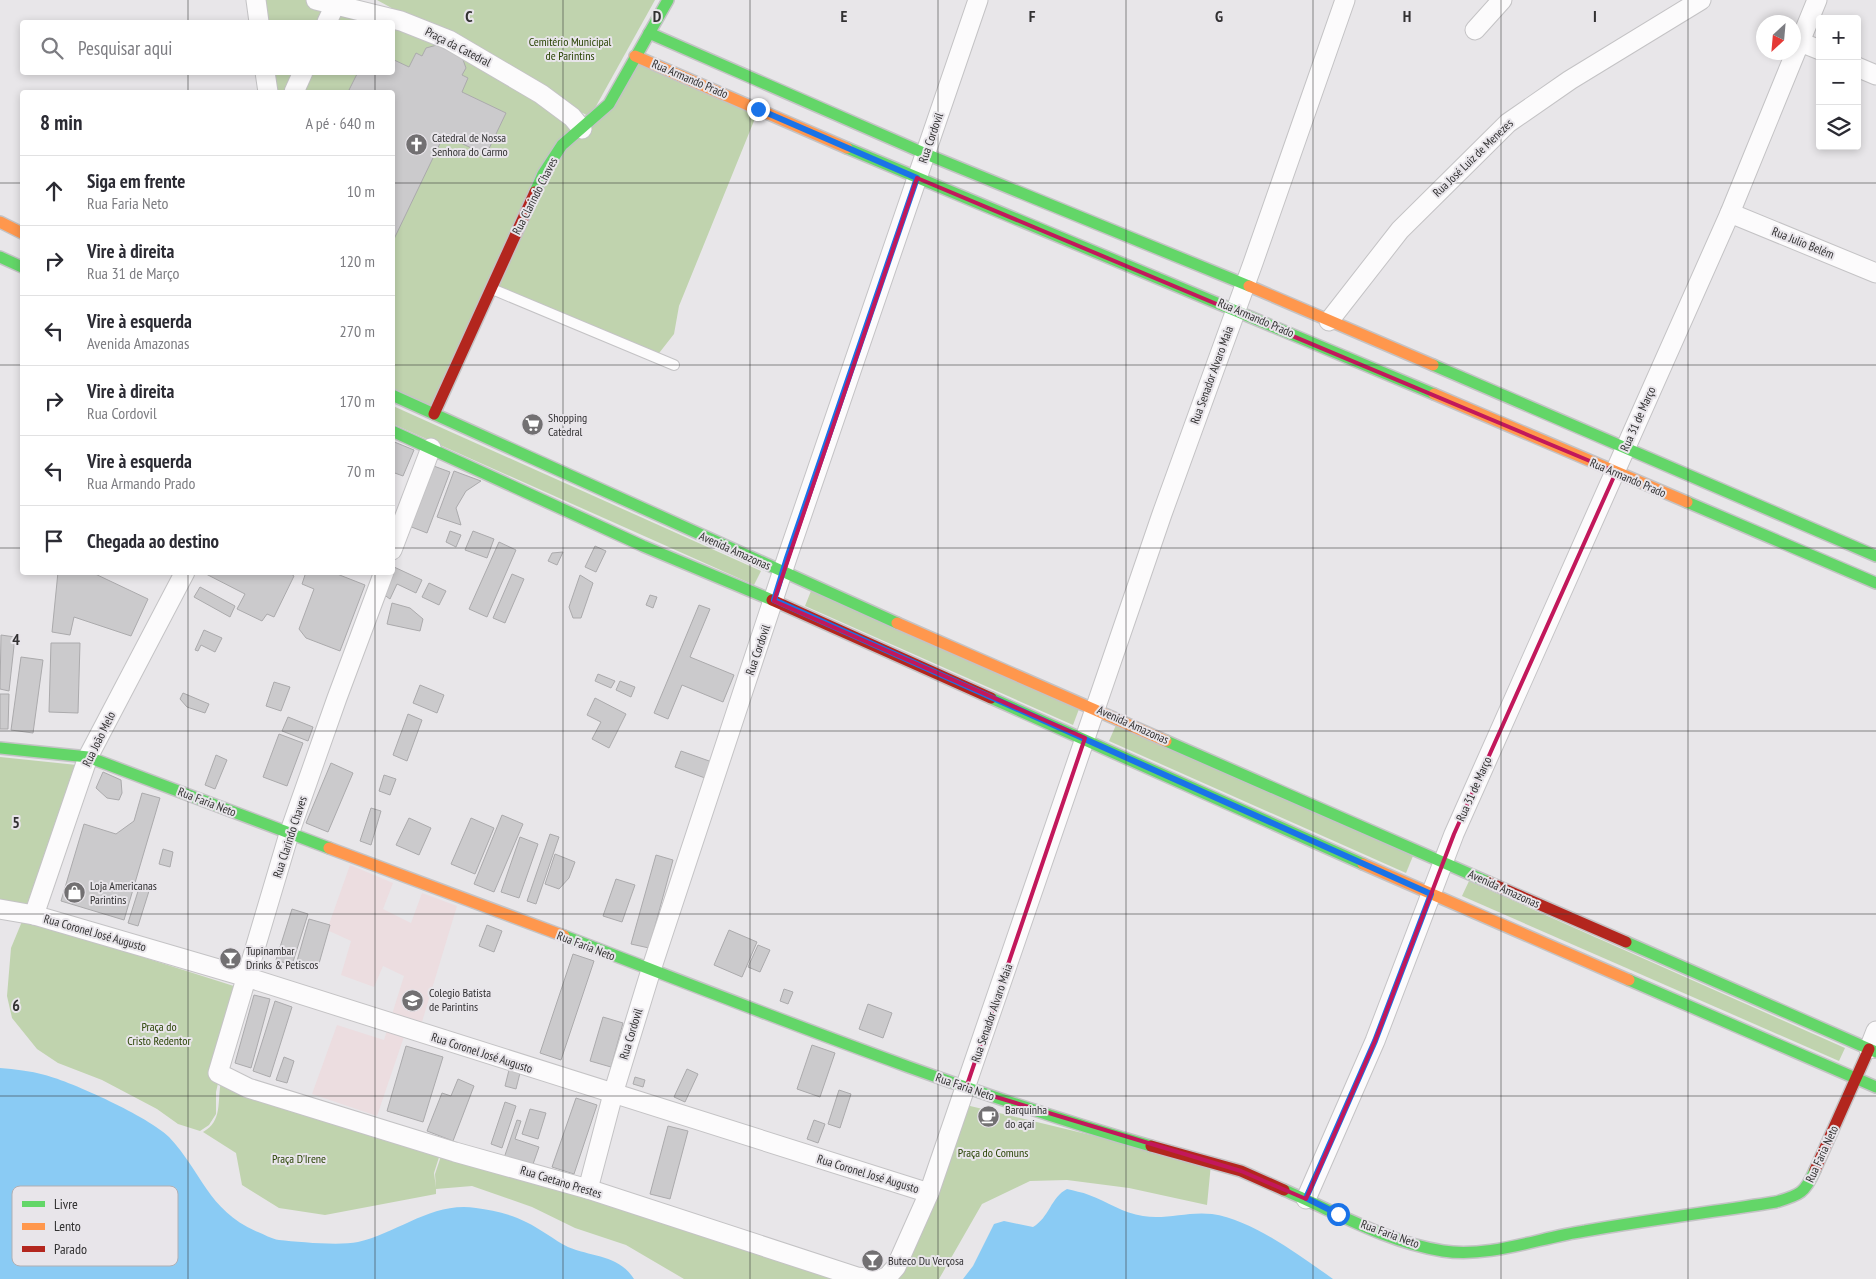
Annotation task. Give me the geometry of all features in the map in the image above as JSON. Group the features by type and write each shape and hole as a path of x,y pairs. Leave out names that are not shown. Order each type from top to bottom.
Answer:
{"street":[{"path":"256,0 259,20"},
{"name":"Praça da Catedral","path":"316,0 401,21 449,40 541,94 572,117 582,129"},
{"name":"Rua Clarindo Chaves","path":"434,414 543,174 562,145 609,104 668,0"},
{"name":"Rua Cordovil","path":"588,1189 613,1094 651,970 782,573 978,0"},
{"name":"Rua Senador Alvaro Maia","path":"882,1279 888,1276 896,1267 929,1193 1096,708 1109,665 1345,0"},
{"path":"1476,30 1502,0"},
{"name":"Rua José Luiz de Menezes","path":"1329,320 1400,230 1508,123 1570,80 1700,0"},
{"name":"Rua 31 de Março","path":"1801,39 1816,0"},
{"path":"328,20 336,5"},
{"name":"Rua Armando Prado","path":"650,33 926,154 1244,284 1876,556"},
{"path":"1801,42 1816,48"},
{"name":"Rua Armando Prado","path":"635,56 917,178 1235,309 1876,583"},
{"name":"Rua 31 de Março","path":"1431,894 1454,834 1730,213 1793,60"},
{"path":"1861,69 1876,75"},
{"path":"265,75 268,90"},
{"path":"295,90 302,75"},
{"name":"Rua Julio Belém","path":"1730,213 1876,272"},
{"path":"0,222 20,231"},
{"path":"0,257 20,266"},
{"name":"Avenida Amazonas","path":"395,396 782,573 1096,708 1444,862 1874,1042"},
{"path":"395,432 643,546 774,600 1431,894 1876,1087"},
{"path":"395,542 431,448"},
{"name":"Rua João Melo","path":"34,915 88,757 184,575"},
{"name":"Rua Clarindo Chaves","path":"248,1088 225,1078 218,1071 289,834 383,575"},
{"name":"Rua Faria Neto","path":"0,748 88,757 966,1088 1088,1128 1241,1171 1306,1198 1372,1230 1413,1244 1442,1251 1471,1252 1582,1231 1788,1200 1799,1195 1808,1185 1874,1042"},
{"path":"1306,1198 1375,1041 1431,894"},
{"name":"Rua Coronel José Augusto","path":"0,909 34,915 246,977 929,1193"},
{"name":"Rua Caetano Prestes","path":"248,1088 455,1152 588,1189 857,1277 875,1279"}],"lane":[{"path":"491,288 674,365"}],"highlighted area":[{"path":"917,178 1616,472 1454,834 1375,1041 1306,1199 1241,1171 966,1088 1085,738 774,601"}],"shaded area":[{"name":"Colegio Batista de Parintins","path":"350,865 393,883 383,909 411,923 422,893 457,906 422,1022 410,1019 377,1116 312,1094 337,1025 384,1040 404,976 383,966 374,987 341,975 351,941 327,930"}],"green space":[{"path":"258,0 309,0 388,20 261,20"},
{"name":"Cemitério Municipal de Parintins","path":"377,0 655,0 590,117"},
{"path":"395,22 427,30 583,130 635,60 758,111 679,306 674,334 656,357 494,289 436,416 395,398 395,90 272,90 269,75 395,75"},
{"path":"395,407 761,571 754,585 395,425"},
{"path":"811,591 1079,709 1073,725 805,606"},
{"path":"1116,725 1413,856 1406,873 1109,741"},
{"path":"0,757 77,765 29,907 0,902"},
{"path":"1469,881 1845,1048 1839,1061 1462,896"},
{"name":"Praça do Cristo Redentor","path":"23,919 240,988 216,1092 216,1114 209,1125 200,1131 178,1124 157,1109 102,1080 58,1063 37,1049 12,1018 7,996 11,948"},
{"name":"Praça D'Irene","path":"221,1081 441,1151 434,1173 436,1188 435,1174 442,1153 851,1279 684,1279 626,1245 575,1228 532,1207 472,1186 436,1189 436,1194 325,1215 279,1208 242,1185 236,1153 203,1132 214,1122 218,1110"},
{"name":"Praça do Comuns","path":"966,1105 1211,1164 1207,1205 1129,1188 1067,1180 1030,1181 982,1204 939,1279 873,1279 891,1270"}],"water":[{"path":"0,1068 28,1071 57,1079 91,1092 145,1120 169,1137 207,1190 228,1213 241,1223 273,1239 340,1244 358,1242 373,1238 430,1213 460,1207 476,1208 520,1219 568,1247 621,1265 634,1279 0,1279"},
{"path":"1067,1189 1086,1194 1136,1215 1160,1217 1203,1213 1243,1223 1275,1240 1333,1279 963,1279 973,1266 994,1224 1004,1221 1033,1227 1043,1218 1057,1197"}],"building":[{"name":"Catedral de Nossa Senhora do Carmo","path":"437,45 462,57 466,68 462,75 468,78 462,92 506,113 486,155 444,135 395,237 395,90 349,90 356,75 395,75 395,60 409,67 416,53 422,56 426,48"},
{"path":"395,442 414,450 403,476 395,473"},
{"path":"431,465 450,472 427,533 409,526"},
{"path":"454,471 481,481 466,491 456,508 461,525 437,517"},
{"path":"450,531 461,535 456,547 446,542"},
{"path":"473,531 494,539 487,558 465,550"},
{"path":"499,542 516,550 487,617 469,609"},
{"path":"595,546 606,551 596,572 585,567"},
{"path":"563,552 557,565 548,561 552,553"},
{"path":"395,567 422,580 416,593 397,584 390,599 383,594 391,575 395,575"},
{"path":"512,574 524,579 505,623 493,618"},
{"path":"58,575 97,575 148,599 131,636 74,617 70,635 52,632"},
{"path":"208,575 294,576 274,617 267,614 262,621 237,609 245,594"},
{"path":"305,575 340,575 365,585 340,651 306,638 299,629 314,589 302,584"},
{"path":"580,575 593,583 581,618 573,618 569,607"},
{"path":"429,583 446,591 439,605 422,597"},
{"path":"200,587 235,606 230,617 194,597"},
{"path":"650,595 657,597 653,608 646,605"},
{"path":"392,603 410,608 423,619 420,631 387,624"},
{"path":"699,605 710,609 690,657 734,675 723,702 682,685 668,719 654,713"},
{"path":"204,630 222,638 215,652 201,645 198,651 195,650"},
{"path":"1,635 15,637 9,691 0,689"},
{"path":"51,643 80,643 78,713 49,712"},
{"path":"21,657 43,660 33,733 11,730"},
{"path":"598,674 615,681 611,688 595,681"},
{"path":"620,681 635,687 631,697 616,690"},
{"path":"274,682 290,687 281,711 266,706"},
{"path":"420,685 444,695 437,713 413,703"},
{"path":"183,693 209,704 205,713 187,707 180,699"},
{"path":"0,694 9,694 8,729 0,729"},
{"path":"595,698 626,714 609,748 592,739 601,722 587,715"},
{"path":"408,714 422,720 407,761 393,755"},
{"path":"288,717 313,727 308,741 282,731"},
{"path":"279,734 303,743 287,786 263,777"},
{"path":"681,751 712,762 705,778 675,767"},
{"path":"216,755 227,760 215,789 205,785"},
{"path":"331,763 353,773 328,832 306,823"},
{"path":"103,772 121,780 122,793 119,800 107,798 96,788"},
{"path":"384,775 396,779 390,795 379,791"},
{"path":"142,793 160,798 124,920 61,901 84,824 116,834 134,821"},
{"path":"371,808 381,811 371,845 360,841"},
{"path":"502,815 523,824 494,892 474,884"},
{"path":"409,818 431,828 419,855 396,845"},
{"path":"471,818 494,828 475,874 451,864"},
{"path":"550,834 559,837 536,904 527,901"},
{"path":"520,837 538,844 519,898 501,892"},
{"path":"163,849 173,852 170,867 159,864"},
{"path":"555,854 575,862 569,878 559,889 545,884"},
{"path":"656,855 673,860 649,948 631,944"},
{"path":"616,879 635,885 622,922 603,916"},
{"path":"139,888 149,891 138,926 128,923"},
{"path":"292,909 308,914 292,965 276,960"},
{"path":"309,919 330,925 318,967 297,961"},
{"path":"487,925 502,931 494,952 479,946"},
{"path":"729,930 757,942 742,977 714,965"},
{"path":"758,945 770,950 760,972 748,967"},
{"path":"573,954 594,961 561,1060 540,1053"},
{"path":"784,989 793,992 788,1004 780,1001"},
{"path":"254,995 270,999 251,1068 235,1063"},
{"path":"275,1001 292,1007 270,1077 253,1071"},
{"path":"868,1004 892,1013 883,1038 859,1029"},
{"path":"603,1017 623,1023 611,1067 590,1061"},
{"path":"812,1045 835,1053 820,1097 797,1089"},
{"path":"406,1046 443,1057 423,1122 387,1111"},
{"path":"284,1057 294,1061 287,1083 276,1080"},
{"path":"687,1069 698,1074 685,1102 674,1097"},
{"path":"509,1070 520,1073 516,1089 505,1086"},
{"path":"635,1077 645,1080 643,1087 633,1084"},
{"path":"458,1079 474,1086 453,1141 427,1131 442,1093 451,1096"},
{"path":"839,1090 851,1094 840,1128 828,1124"},
{"path":"576,1098 597,1105 574,1174 552,1167"},
{"path":"505,1102 516,1106 502,1148 491,1144"},
{"path":"530,1109 546,1113 538,1139 522,1134"},
{"path":"517,1120 521,1121 515,1139 539,1147 532,1167 504,1158"},
{"path":"814,1120 825,1124 818,1143 807,1139"},
{"path":"668,1126 688,1131 670,1199 650,1194"}],"traffic: fast":[{"path":"535,192 543,174 562,145 609,104 668,0"},
{"path":"649,33 926,154 1249,286"},
{"path":"847,148 1434,394"},
{"path":"0,257 20,266"},
{"path":"1433,365 1876,556"},
{"path":"395,396 897,623"},
{"path":"395,432 643,546 772,600"},
{"path":"1687,502 1876,583"},
{"path":"991,698 1363,864"},
{"path":"1166,741 1488,882"},
{"path":"0,748 88,757 329,848"},
{"path":"564,936 929,1074 1002,1100 1151,1146"},
{"path":"1626,942 1876,1052"},
{"path":"1629,980 1876,1087"},
{"path":"1284,1190 1381,1234 1401,1241 1443,1251 1478,1252 1496,1250 1567,1234 1776,1202 1801,1192 1808,1184 1815,1170"}],"traffic: slow":[{"path":"635,56 847,148"},
{"path":"0,222 20,232"},
{"path":"1249,286 1433,365"},
{"path":"1434,394 1687,502"},
{"path":"897,623 1166,741"},
{"path":"329,848 564,936"},
{"path":"1363,864 1629,980"}],"traffic: jam":[{"path":"434,414 535,192"},
{"path":"772,600 991,698"},
{"path":"1488,882 1626,942"},
{"path":"1815,1170 1869,1049"},
{"path":"1151,1146 1241,1171 1284,1190"}],"place":[{"name":"Catedral de Nossa Senhora do Carmo","path":"416,145"},
{"name":"Shopping Catedral","path":"532,425"},
{"name":"Loja Americanas Parintins","path":"74,893"},
{"name":"Tupinambar Drinks & Petiscos","path":"230,958"},
{"name":"Colegio Batista de Parintins","path":"413,1000"},
{"name":"Barquinha do açaí","path":"989,1117"},
{"name":"Buteco Du Verçosa","path":"872,1261"}],"route":[{"path":"758,109 917,178 904,211 774,600 1431,894 1375,1041 1306,1198 1338,1214"}]}
